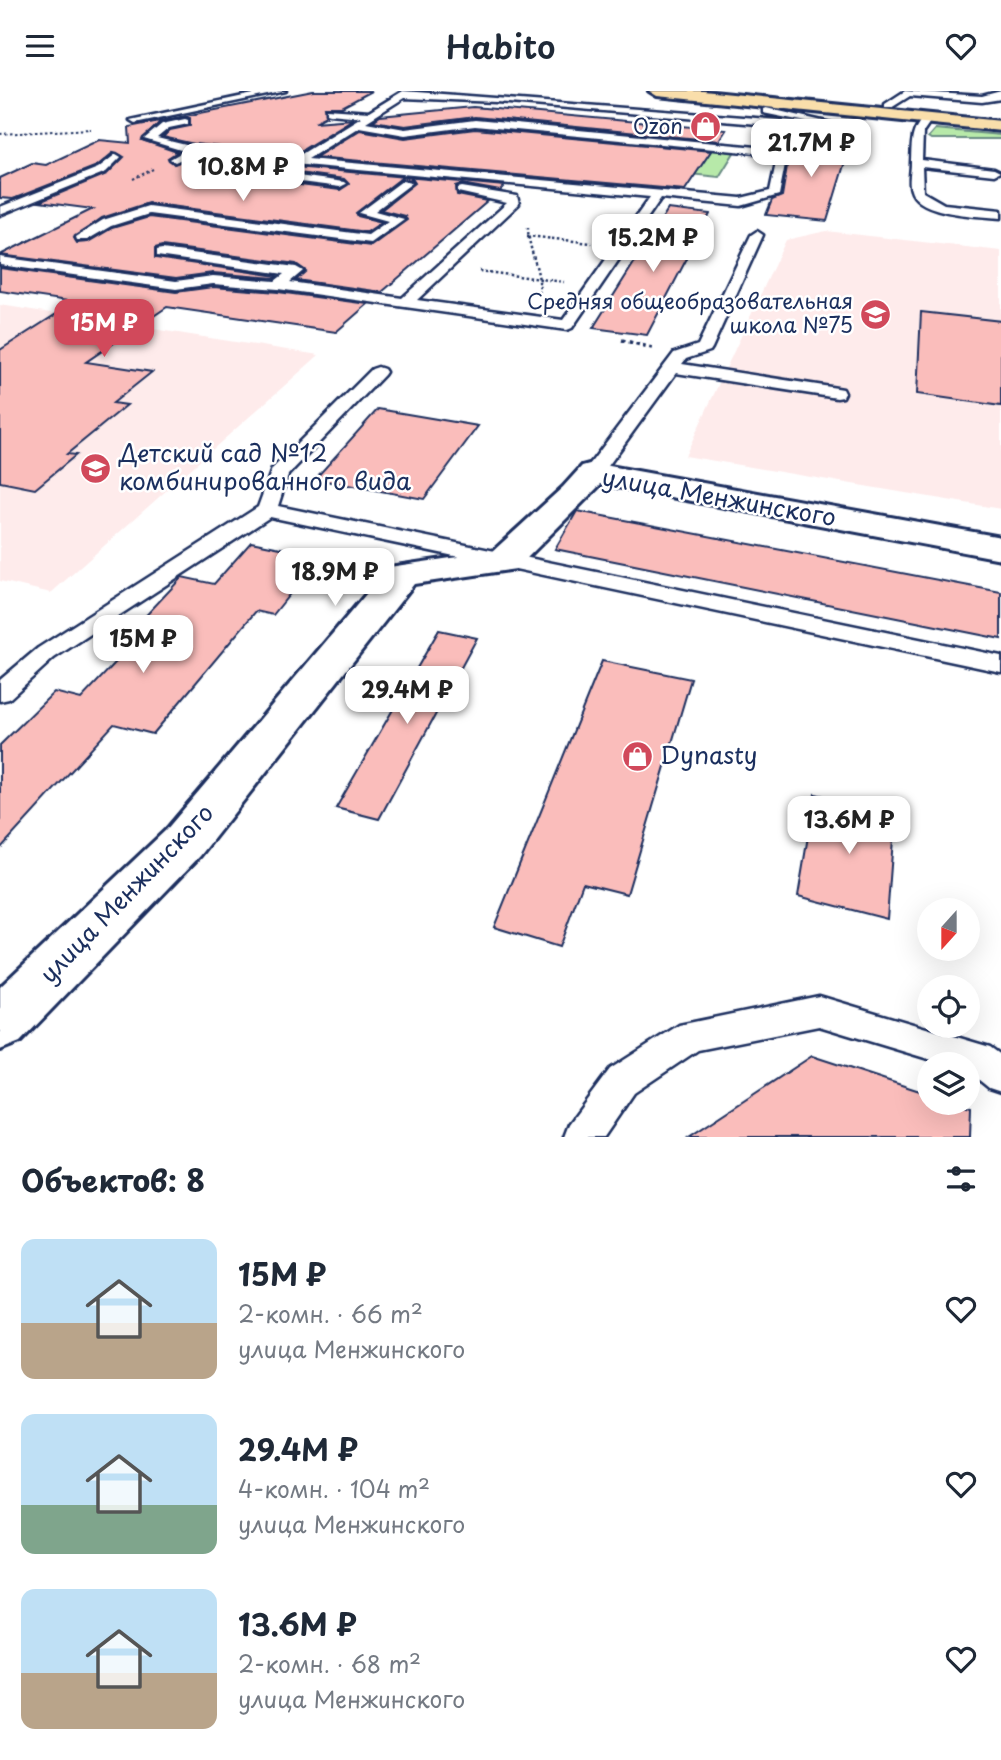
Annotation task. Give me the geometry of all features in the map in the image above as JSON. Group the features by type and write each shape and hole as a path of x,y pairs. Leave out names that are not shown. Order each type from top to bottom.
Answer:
{"main road":[{"path":"736,91 1001,116"},
{"path":"653,96 1001,126"}],"street":[{"name":"улица Менжинского","path":"0,1024 183,843 402,575 503,561 575,494 593,473 1001,548"}],"lane":[{"path":"528,91 622,98"},
{"path":"888,106 910,92 982,99 1001,96 1001,91"},
{"path":"297,161 406,93 818,125 825,123 772,107"},
{"path":"135,120 263,94 284,94"},
{"path":"236,110 166,126 149,139 194,150 297,161 385,170 432,171 741,202 769,197 775,193 783,156 767,151 475,123 405,132 360,124"},
{"path":"330,111 371,115"},
{"path":"927,119 921,124 916,141 918,194 923,201 957,210 1001,215"},
{"path":"175,159 194,150"},
{"path":"0,211 103,170 116,157"},
{"path":"281,159 256,174 340,184"},
{"path":"917,163 994,171"},
{"path":"385,170 406,183 503,195 513,199 511,206 405,303"},
{"path":"82,237 107,223 148,210 372,239 398,219 365,213 406,183"},
{"path":"0,261 176,285 212,280 278,285 567,325 657,195"},
{"path":"593,473 680,356 704,348 757,235"},
{"path":"162,253 296,271 278,285"},
{"path":"671,367 837,393"},
{"path":"0,693 46,653 267,510 279,473 378,372"},
{"path":"267,510 1001,664"},
{"path":"582,1137 622,1081 691,1036 819,1011 978,1058 1001,1076"}],"path":[{"path":"0,134 91,129"},
{"path":"511,206 530,207 527,236 542,280 538,299 553,323"},
{"path":"527,236 621,247"},
{"path":"447,267 594,285"}],"shaded area":[{"name":"Средняя общеобразовательная школа №75","path":"826,231 1001,251 1001,509 685,456 786,240"},
{"name":"Детский сад №12 комбинированного вида","path":"0,305 319,355 51,593 0,581"}],"green space":[{"path":"935,129 1001,135 1001,139 931,139 928,137"},
{"path":"545,133 735,151 719,177 518,157"}],"building":[{"path":"313,91 372,91 342,107 325,107 327,116 315,122 353,119 294,155 194,144 163,137 170,130 190,126 190,118 186,117 160,122 142,140 177,152 168,158 174,164 195,156 261,163 251,170 252,179 340,190 349,184 344,179 275,170 284,166 505,186 500,191 462,184 456,186 457,195 488,201 382,292 296,280 306,271 296,264 162,246 155,248 155,258 277,276 274,278 213,273 176,278 0,255 93,209 39,202 107,174 124,157 114,152 97,166 13,199 0,198 0,178 32,163 46,165 99,140 130,143 129,127","holes":["400,179 413,180 415,183 381,210 405,216 407,220 371,246 149,217 112,228 88,242 77,243 74,238 102,218 148,203 367,232 382,222 358,216 356,213"]},
{"path":"473,107 726,130 719,141 475,117 405,126 373,121 380,116"},
{"path":"475,129 711,151 685,190 316,157 360,130 405,138"},
{"path":"796,137 851,142 827,221 766,215 772,200 782,196 789,154"},
{"path":"668,209 710,214 647,335 593,328"},
{"path":"0,268 176,292 213,287 278,292 368,304 336,332 167,307 86,362 152,372 113,403 127,405 67,454 76,455 35,489 0,482 0,350 75,302 0,291"},
{"path":"921,312 1001,321 1001,406 917,394"},
{"path":"378,409 478,426 424,499 315,479"},
{"path":"577,511 1001,592 1001,639 555,549"},
{"path":"251,542 320,556 273,615 256,611 153,734 114,724 0,849 0,745 54,692 81,699 133,644 122,641 182,577 214,584"},
{"path":"439,630 477,638 379,819 336,808"},
{"path":"602,661 691,679 627,894 583,883 559,947 494,927"},
{"path":"815,794 895,812 887,919 798,896"},
{"path":"812,1056 917,1090 917,1115 971,1115 970,1137 689,1137"}],"place":[{"name":"Ozon","path":"706,127"},
{"name":"Средняя общеобразовательная школа №75","path":"876,314"},
{"name":"Детский сад №12 комбинированного вида","path":"96,468"},
{"name":"Dynasty","path":"637,756"}]}
